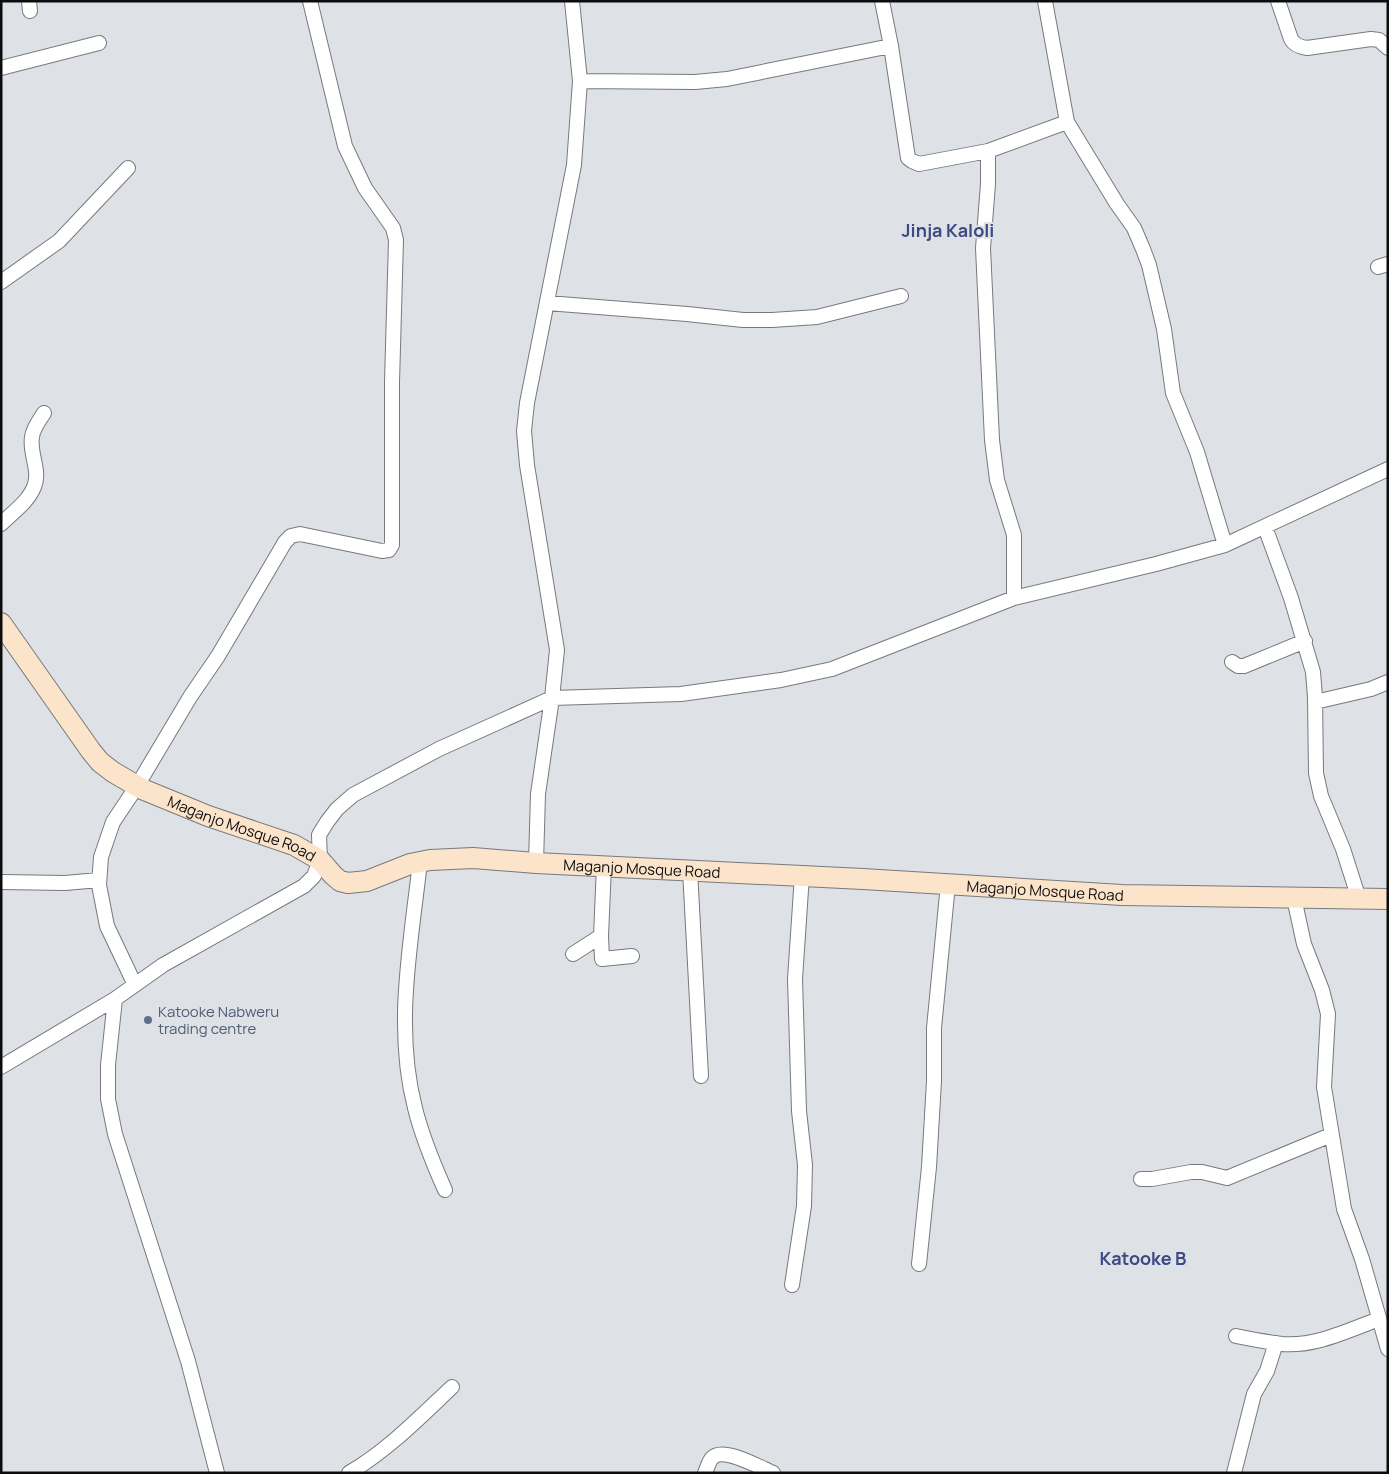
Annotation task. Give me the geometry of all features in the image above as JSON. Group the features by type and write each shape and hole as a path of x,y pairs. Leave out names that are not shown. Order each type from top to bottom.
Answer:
{"street":[{"path":"134,985 107,926 99,880 101,857 113,822 137,786 190,697 218,656 285,542 291,536 300,534 382,551 389,550 392,546 392,382 396,240 393,228 365,188 345,146 310,1"},
{"path":"536,863 538,794 552,698 556,650 524,431 526,403 574,165 580,81 572,1"},
{"path":"882,1 907,154 912,161 919,164 988,151 1067,122"},
{"path":"1045,1 1067,122 1134,228 1143,248 1149,265 1164,329 1174,393 1197,452 1225,545"},
{"path":"1278,1 1291,39 1293,43 1300,47 1307,48 1371,39 1380,40 1388,48"},
{"path":"1,68 99,43"},
{"path":"580,81 695,82 727,80 890,46"},
{"path":"988,151 988,184 982,248 992,440 997,480 1014,535 1014,598"},
{"path":"1,282 59,241 128,168"},
{"path":"546,303 743,320 772,320 817,317 902,296"},
{"path":"1,524 30,496 35,485 36,474 31,438 35,426 44,414"},
{"path":"1,1067 115,999 163,965 304,886 314,876 320,860 319,836 337,809 353,795 439,749 552,698 682,694 807,675 832,669 1014,598 1156,564 1225,545 1388,469"},
{"path":"1266,527 1291,598 1312,672 1315,702 1316,773 1321,796 1343,849 1359,899"},
{"name":"Maganjo Mosque Road","path":"1,623 90,751 113,772 137,786 172,802 294,845 320,860 340,881 348,883 367,881 420,862 452,858 473,858 536,863 802,875 1122,895 1388,899"},
{"path":"1232,662 1238,666 1244,666 1304,641"},
{"path":"1315,702 1372,689 1388,682"},
{"path":"420,862 404,1007 405,1040 408,1074 414,1106 423,1139 445,1190"},
{"path":"604,866 602,959 632,956"},
{"path":"690,870 701,1076"},
{"path":"792,1286 804,1206 805,1165 799,1101 795,979 802,875"},
{"path":"1,882 65,883 99,880"},
{"path":"919,1264 929,1167 934,1081 934,1028 948,884"},
{"path":"1294,898 1304,944 1322,990 1328,1014 1324,1087 1344,1209 1362,1260 1388,1349"},
{"path":"573,954 601,936"},
{"path":"115,999 108,1065 108,1099 115,1134 188,1361 217,1473"},
{"path":"1140,1179 1152,1179 1192,1172 1202,1172 1227,1178 1331,1136"},
{"path":"1236,1336 1276,1343 1315,1341 1379,1320"},
{"path":"1234,1473 1254,1394 1267,1371 1276,1343"},
{"path":"349,1473 366,1463 402,1434 452,1387"},
{"path":"705,1473 712,1458 724,1454 773,1473"}],"place":[{"name":"Katooke Nabweru trading centre","path":"148,1020"}],"district":[{"name":"Jinja Kaloli","path":"948,230"},
{"name":"Katooke B","path":"1143,1258"}]}
